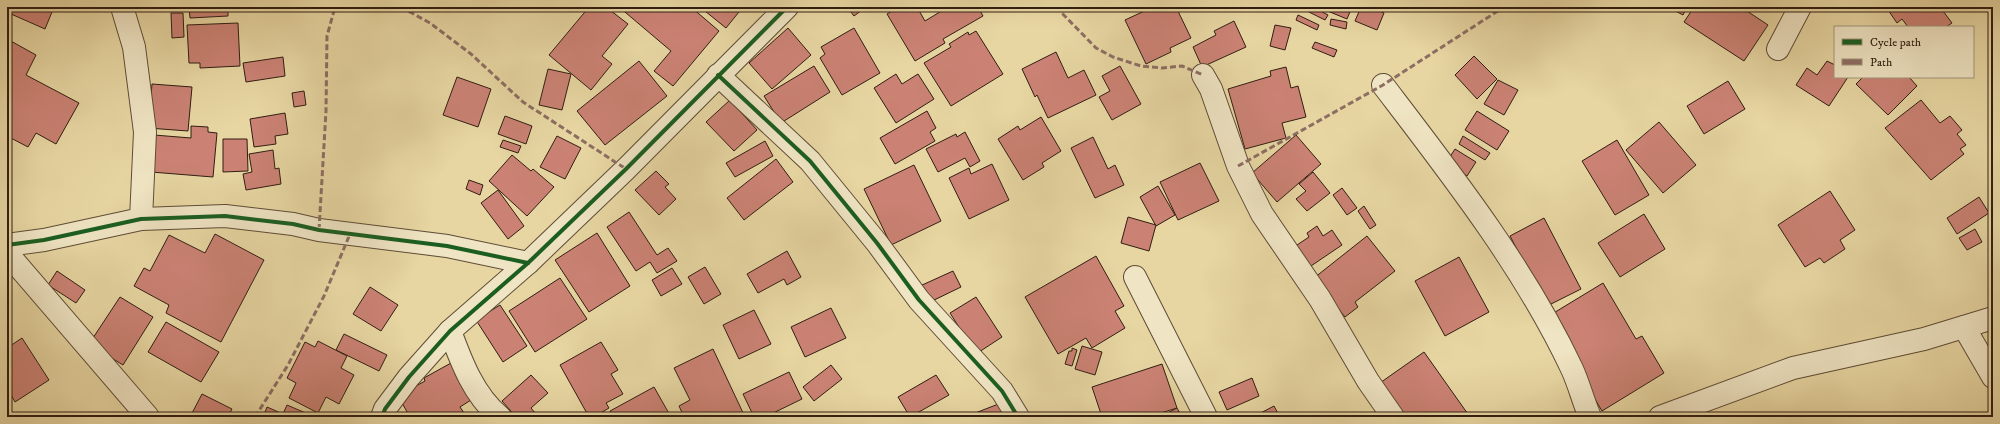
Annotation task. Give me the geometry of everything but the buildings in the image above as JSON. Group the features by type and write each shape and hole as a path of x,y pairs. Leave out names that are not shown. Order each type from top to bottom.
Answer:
{"street":[{"path":"122,7 134,47 145,132 141,219"},
{"path":"382,417 385,409 409,377 450,331 528,263 626,170 718,75 787,7"},
{"path":"1778,49 1800,7"},
{"path":"718,75 810,161 872,237 919,300 1002,392 1018,417"},
{"path":"1202,75 1211,89 1238,166 1262,214 1320,298 1368,381 1393,417"},
{"path":"1382,85 1461,187 1536,302 1572,370 1590,417"},
{"path":"7,244 44,240 141,219 225,216 293,224 319,230 446,246 528,263"},
{"path":"7,253 148,417"},
{"path":"1135,277 1206,417"},
{"path":"1660,417 1793,368 1924,339 1993,318"},
{"path":"1964,327 1993,377"},
{"path":"450,331 461,361 472,382 489,408 500,417"}],"marked path":[{"path":"319,230 326,111 327,36 335,7"},
{"path":"401,7 430,23 471,54 523,102 626,169"},
{"path":"1056,7 1096,48 1113,57 1141,66 1162,68 1182,66 1203,75"},
{"path":"1238,166 1383,85 1504,7"},
{"path":"255,417 288,365 324,296 350,234"}],"cycle path":[{"path":"382,417 385,409 409,377 450,331 528,263 626,169 787,7"},
{"path":"718,75 810,161 877,243 919,300 1002,391 1018,417"},
{"path":"7,245 44,240 141,219 225,216 293,224 319,230 447,246 528,263"}]}
